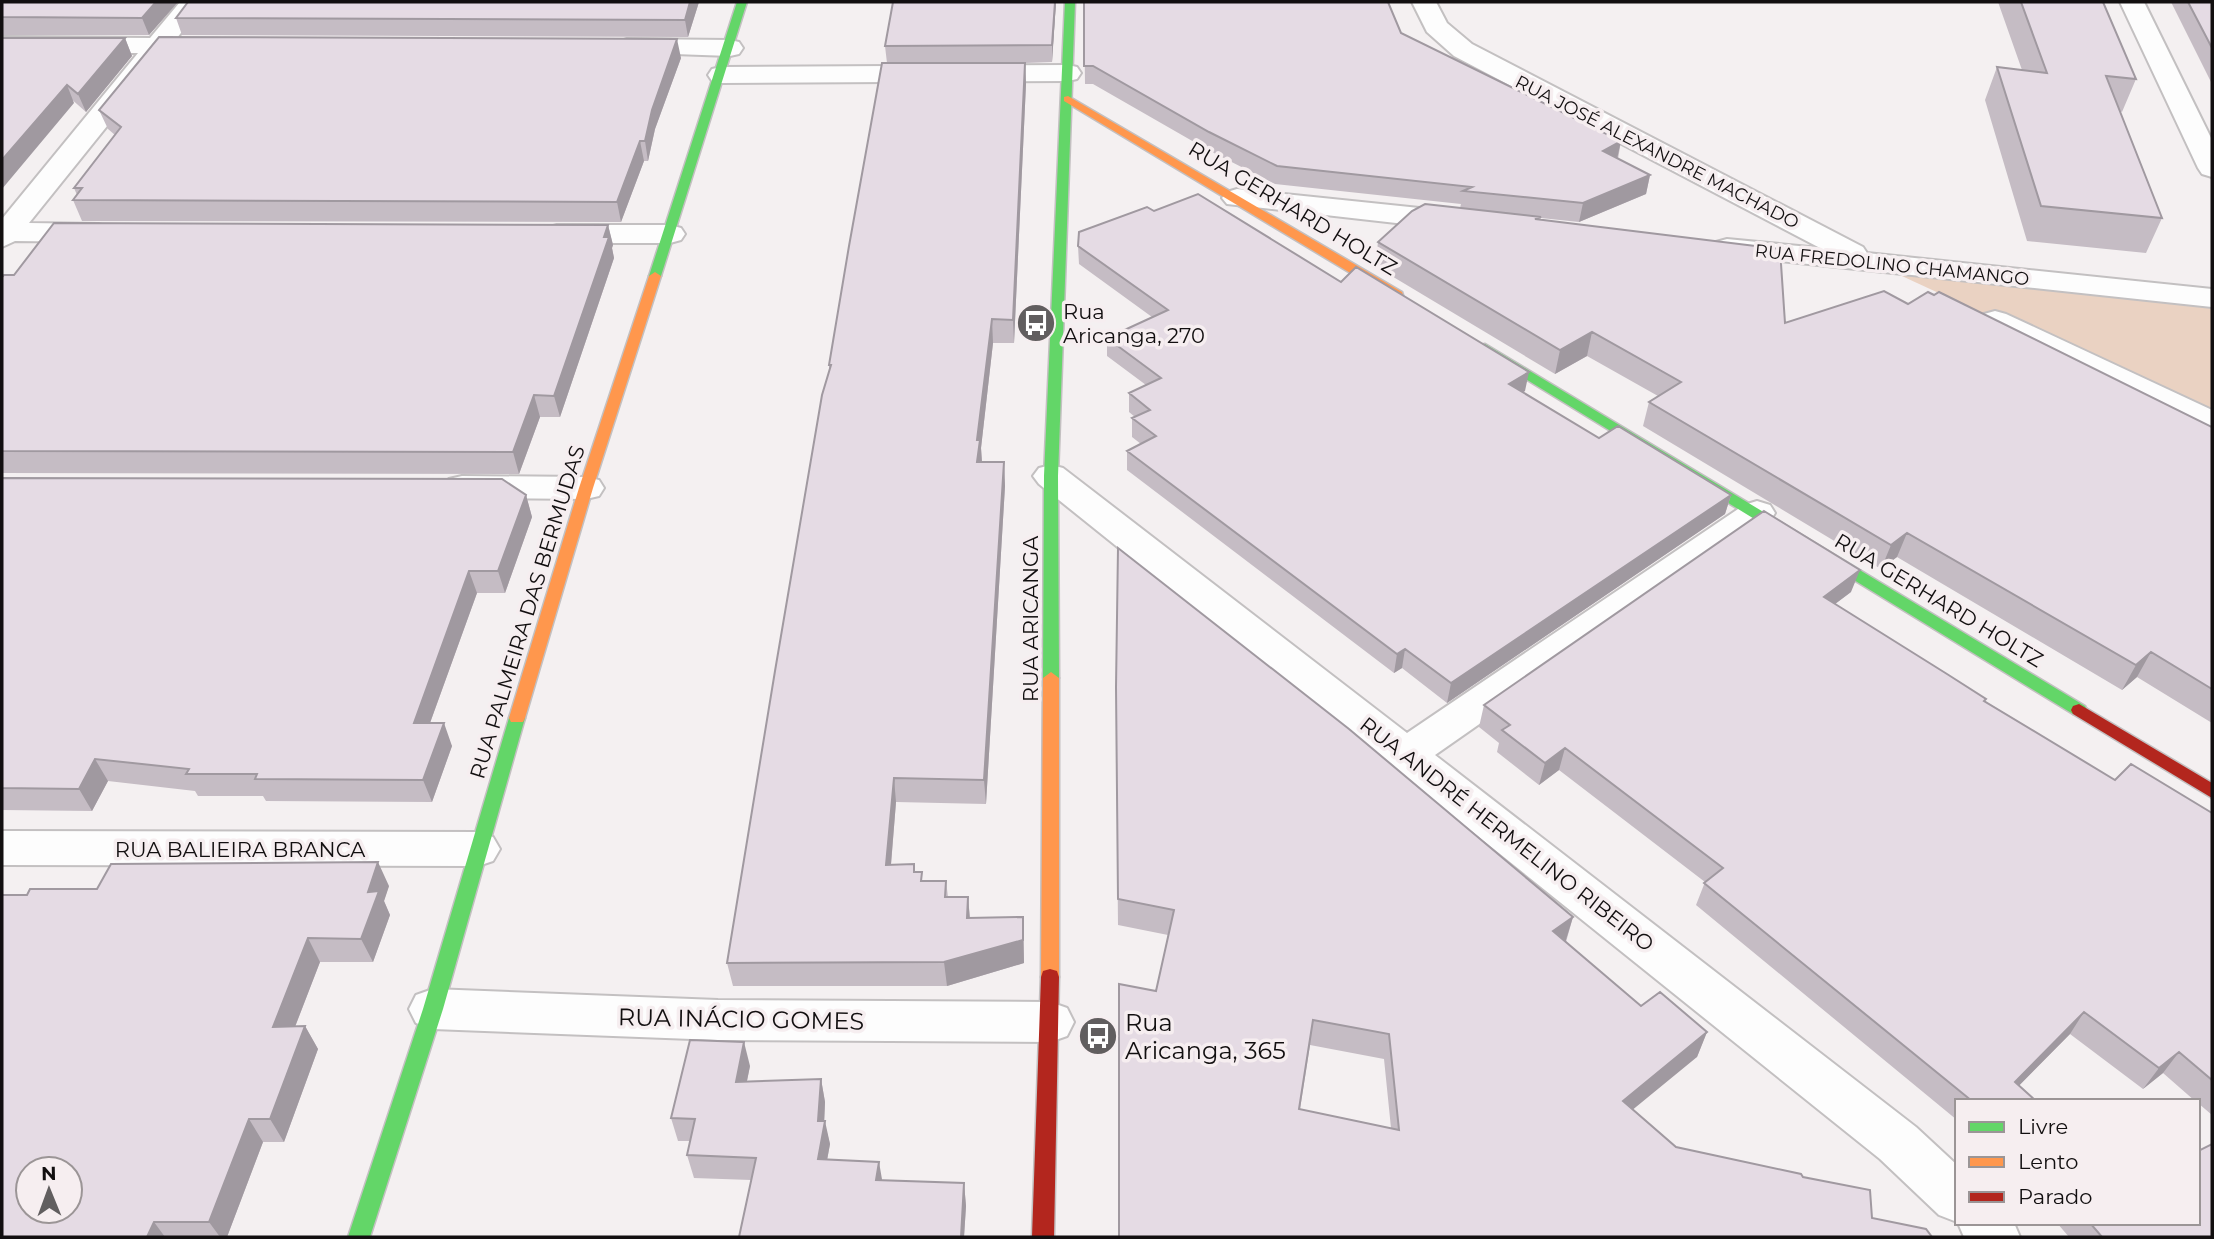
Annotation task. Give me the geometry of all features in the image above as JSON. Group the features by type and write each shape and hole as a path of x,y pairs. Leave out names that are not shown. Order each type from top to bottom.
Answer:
{"street":[{"path":"3,234 193,2"},
{"name":"RUA PALMEIRA DAS BERMUDAS","path":"359,1237 433,1009 586,488 730,48 742,2"},
{"name":"RUA ARICANGA","path":"1043,1237 1050,1022 1052,476 1070,2"},
{"name":"RUA JOSÉ ALEXANDRE MACHADO","path":"1424,2 1436,27 1463,50 1870,262 2212,423"},
{"path":"2132,2 2212,168"},
{"path":"2,45 227,46"},
{"path":"604,47 730,48"},
{"path":"721,75 1068,86"},
{"name":"RUA GERHARD HOLTZ","path":"1068,86 1237,198 1414,306"},
{"path":"2185,114 2212,116"},
{"path":"1237,198 1485,223"},
{"path":"3,234 131,233"},
{"path":"532,234 670,234"},
{"name":"RUA FREDOLINO CHAMANGO","path":"1705,246 2212,298"},
{"name":"RUA GERHARD HOLTZ","path":"1474,341 2212,791"},
{"name":"RUA ANDRÉ HERMELINO RIBEIRO","path":"1052,476 1898,1143 1955,1196"},
{"path":"433,487 586,488"},
{"path":"1407,754 1757,513"},
{"name":"RUA BALIEIRA BRANCA","path":"2,849 478,849"},
{"name":"RUA INÁCIO GOMES","path":"433,1009 718,1020 1050,1022"}],"shaded area":[{"path":"1878,265 2212,302 2212,419"}],"building":[{"path":"2,2 156,2 142,18 2,17"},
{"path":"188,2 690,2 685,20 176,18"},
{"path":"893,2 1055,2 1052,45 885,46"},
{"path":"1084,2 1388,2 1401,33 1621,141 1603,151 1650,175 1583,203 1463,191 1472,187 1277,166 1209,132 1093,66 1084,66"},
{"path":"2021,2 2103,2 2136,79 2106,76 2162,218 2041,206 1997,67 2047,73"},
{"path":"2188,2 2212,2 2212,48"},
{"path":"159,37 677,39 652,110 645,141 640,141 617,202 73,200 82,188 74,188 121,127 99,110"},
{"path":"2,38 125,38 78,94 67,85 2,160"},
{"path":"882,63 1025,63 1013,320 992,319 977,440 980,440 977,462 1004,462 984,780 894,778 886,865 914,864 914,872 922,872 921,881 946,881 945,897 968,897 967,918 1023,917 1023,940 944,962 727,963 822,395 831,365"},
{"path":"1198,194 1341,282 1356,267 1529,372 1509,384 1599,438 1618,426 1731,495 1451,683 1405,649 1397,654 1127,451 1156,436 1132,418 1150,410 1129,393 1161,378 1107,338 1168,310 1078,246 1079,232 1147,207 1154,211"},
{"path":"1425,204 1780,249 1785,323 1884,291 1908,304 1928,292 1934,295 1939,292 2212,427 2212,689 2151,652 2136,665 1907,533 1891,545 1649,402 1681,382 1592,332 1560,350 1378,242 1412,211"},
{"path":"54,223 608,225 604,237 609,237 554,396 534,395 513,452 2,451 2,277 14,275"},
{"path":"2,478 502,479 526,495 498,571 469,571 414,723 444,723 423,780 255,779 257,774 186,774 189,769 95,759 79,789 2,788"},
{"path":"1764,511 1860,570 1824,597 1986,699 1984,701 2115,780 2131,764 2212,813 2212,1080 2179,1052 2159,1068 2084,1012 2015,1082 2034,1099 1970,1099 1704,883 1723,868 1565,748 1545,763 1502,730 1510,725 1484,705"},
{"path":"1118,548 1349,729 1573,917 1553,931 1641,1006 1660,992 1707,1032 1623,1101 1676,1147 1870,1190 1872,1218 1926,1229 1932,1237 1119,1237 1119,984 1156,991 1174,910 1118,899","holes":["1313,1020 1389,1034 1399,1130 1299,1109"]},
{"path":"378,862 368,892 379,891 361,939 308,938 273,1027 305,1026 270,1119 249,1119 209,1222 154,1222 147,1237 2,1237 2,895 27,895 30,889 97,889 111,864"},
{"path":"690,1040 744,1042 736,1082 821,1079 818,1121 825,1121 818,1159 879,1162 876,1180 964,1183 961,1237 739,1237 756,1158 687,1155 695,1119 671,1118"},
{"path":"2212,1144 2212,1237 2102,1237 2092,1225 2200,1225 2200,1150"}],"traffic: fast":[{"path":"655,276 742,2"},
{"path":"1051,678 1051,476 1070,2"},
{"path":"1485,348 2079,710"},
{"path":"359,1237 433,1009 517,718"}],"traffic: slow":[{"path":"1068,99 1397,295"},
{"path":"517,718 586,488 655,276"},
{"path":"1050,977 1051,678"}],"traffic: jam":[{"path":"2079,710 2212,791"},
{"path":"1043,1237 1050,977"}],"place":[{"name":"Rua Aricanga, 270","path":"1036,323"},
{"name":"Rua Aricanga, 365","path":"1098,1036"}]}
